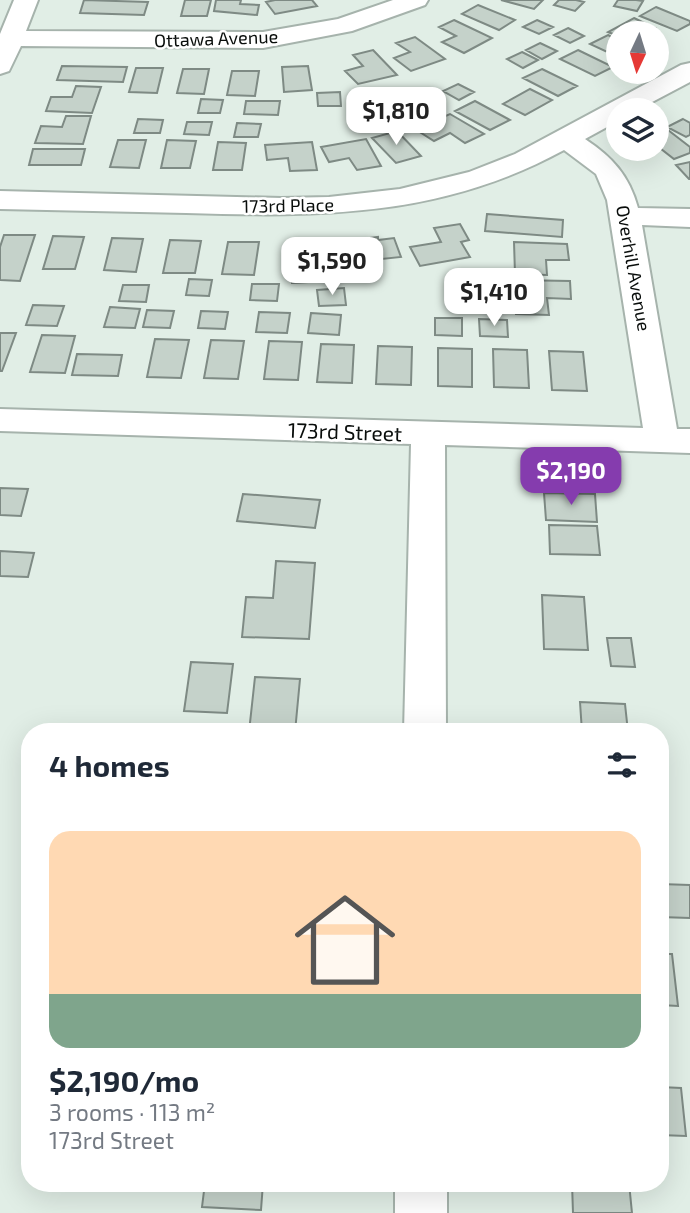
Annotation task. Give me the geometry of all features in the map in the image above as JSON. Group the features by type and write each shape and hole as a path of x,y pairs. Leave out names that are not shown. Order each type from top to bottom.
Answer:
{"street":[{"path":"0,66 26,0"},
{"name":"Ottawa Avenue","path":"11,38 263,40 344,26 416,0"},
{"path":"564,138 690,71"},
{"name":"173rd Place","path":"0,200 281,207 366,202 422,193 479,178 525,160 564,138"},
{"name":"Overhill Avenue","path":"564,138 608,168 615,178 626,216 676,441"},
{"path":"626,216 690,218"},
{"name":"173rd Street","path":"0,420 676,441"},
{"path":"425,723 428,433"},
{"path":"421,1192 421,1213"}],"building":[{"path":"84,0 148,2 144,15 80,13"},
{"path":"185,0 211,0 207,16 181,16"},
{"path":"216,0 241,0 240,4 259,5 257,15 214,11"},
{"path":"312,0 317,6 275,14 266,2"},
{"path":"501,0 543,0 534,9"},
{"path":"559,0 584,2 575,11 554,5"},
{"path":"618,0 643,1 637,11 614,6"},
{"path":"478,5 515,20 499,30 462,14"},
{"path":"656,7 690,21 690,24 677,31 669,28 669,21 652,21 640,16"},
{"path":"454,20 492,38 464,53 442,42 456,36 439,27"},
{"path":"537,20 553,27 539,34 523,27"},
{"path":"568,28 584,36 570,43 554,35"},
{"path":"606,36 606,51 590,44"},
{"path":"415,37 445,59 411,71 394,58 410,52 396,43"},
{"path":"540,43 557,51 542,59 526,50"},
{"path":"373,50 397,75 358,84 345,71 363,66 353,55"},
{"path":"578,50 606,64 606,70 595,76 560,59"},
{"path":"522,52 538,60 523,68 507,59"},
{"path":"62,66 127,67 123,82 57,80"},
{"path":"308,66 312,90 284,92 282,67"},
{"path":"136,68 163,68 157,93 129,92"},
{"path":"183,69 209,69 204,94 177,93"},
{"path":"542,69 577,86 558,96 523,78"},
{"path":"232,71 259,71 255,96 227,95"},
{"path":"458,84 474,92 459,100 443,91"},
{"path":"76,86 101,87 92,113 46,111 51,97 72,97"},
{"path":"530,89 552,100 525,115 503,104"},
{"path":"340,92 341,106 318,106 317,93"},
{"path":"201,99 223,100 220,113 198,113"},
{"path":"246,101 280,101 278,115 244,114"},
{"path":"475,101 510,120 490,130 455,111"},
{"path":"380,106 396,115 379,123 364,114"},
{"path":"450,114 484,134 465,143 450,133 434,141 415,129"},
{"path":"66,116 91,116 83,144 35,143 41,126 62,127"},
{"path":"138,119 163,120 160,133 134,133"},
{"path":"683,119 690,123 690,135 686,137 669,126"},
{"path":"187,122 212,122 209,135 184,134"},
{"path":"237,123 261,124 258,137 234,137"},
{"path":"397,131 421,156 396,163 372,138"},
{"path":"669,131 690,147 690,153 674,159 669,155"},
{"path":"366,139 381,166 357,170 349,158 329,162 321,147"},
{"path":"118,140 146,140 139,168 110,167"},
{"path":"167,140 196,141 190,168 161,168"},
{"path":"218,142 246,143 242,170 213,170"},
{"path":"312,142 317,170 290,171 288,158 267,160 265,145"},
{"path":"33,149 85,149 81,165 29,165"},
{"path":"690,162 690,179 689,179 676,165"},
{"path":"487,214 563,220 562,237 485,231"},
{"path":"460,224 469,240 461,242 470,257 420,266 410,247 441,242 434,228"},
{"path":"4,235 35,235 20,281 0,280 0,247"},
{"path":"53,236 84,237 75,269 43,269"},
{"path":"378,237 378,240 394,238 401,257 353,262 346,241"},
{"path":"112,238 143,239 136,272 104,270"},
{"path":"170,240 201,241 195,273 163,273"},
{"path":"321,241 325,281 292,283 289,243"},
{"path":"228,242 259,242 254,275 222,274"},
{"path":"514,242 567,244 569,260 546,260 547,275 515,274"},
{"path":"189,279 212,280 209,296 186,295"},
{"path":"515,280 570,281 571,299 547,298 549,315 516,314"},
{"path":"252,284 279,284 277,301 250,300"},
{"path":"123,285 149,285 146,302 119,301"},
{"path":"344,288 346,305 319,306 317,290"},
{"path":"33,305 64,306 57,326 26,325"},
{"path":"110,307 140,309 135,328 104,327"},
{"path":"147,310 174,311 170,328 143,327"},
{"path":"201,311 228,312 225,329 198,328"},
{"path":"259,312 290,313 287,333 256,332"},
{"path":"311,313 341,315 339,335 308,333"},
{"path":"435,318 462,318 462,336 435,335"},
{"path":"479,319 507,320 508,337 480,336"},
{"path":"0,333 16,333 2,371 0,371"},
{"path":"42,335 75,336 65,373 30,372"},
{"path":"155,339 189,340 181,378 147,377"},
{"path":"211,340 244,341 238,379 204,378"},
{"path":"269,341 302,342 298,380 264,379"},
{"path":"321,344 354,345 352,383 317,382"},
{"path":"378,346 412,347 411,385 376,384"},
{"path":"438,348 472,349 472,387 438,386"},
{"path":"493,349 527,350 529,388 494,387"},
{"path":"549,351 583,352 587,391 552,390"},
{"path":"77,354 122,355 118,376 72,375"},
{"path":"0,488 28,489 21,516 0,515"},
{"path":"544,493 595,494 597,522 546,520"},
{"path":"243,494 320,500 315,528 237,521"},
{"path":"549,525 597,526 600,555 550,554"},
{"path":"0,551 34,553 28,577 0,576"},
{"path":"276,561 315,563 309,639 242,637 246,597 273,598"},
{"path":"542,595 584,597 588,650 544,649"},
{"path":"607,638 631,638 635,667 611,666"},
{"path":"191,662 233,664 227,713 184,711"},
{"path":"255,677 300,679 296,723 250,723"},
{"path":"580,702 625,704 627,723 581,723"},
{"path":"669,884 690,885 690,918 669,917"},
{"path":"669,954 672,954 678,1006 669,1006"},
{"path":"669,1087 681,1088 686,1136 669,1135"},
{"path":"204,1192 262,1192 261,1210 202,1207"},
{"path":"572,1192 630,1192 632,1213 573,1213"}]}
